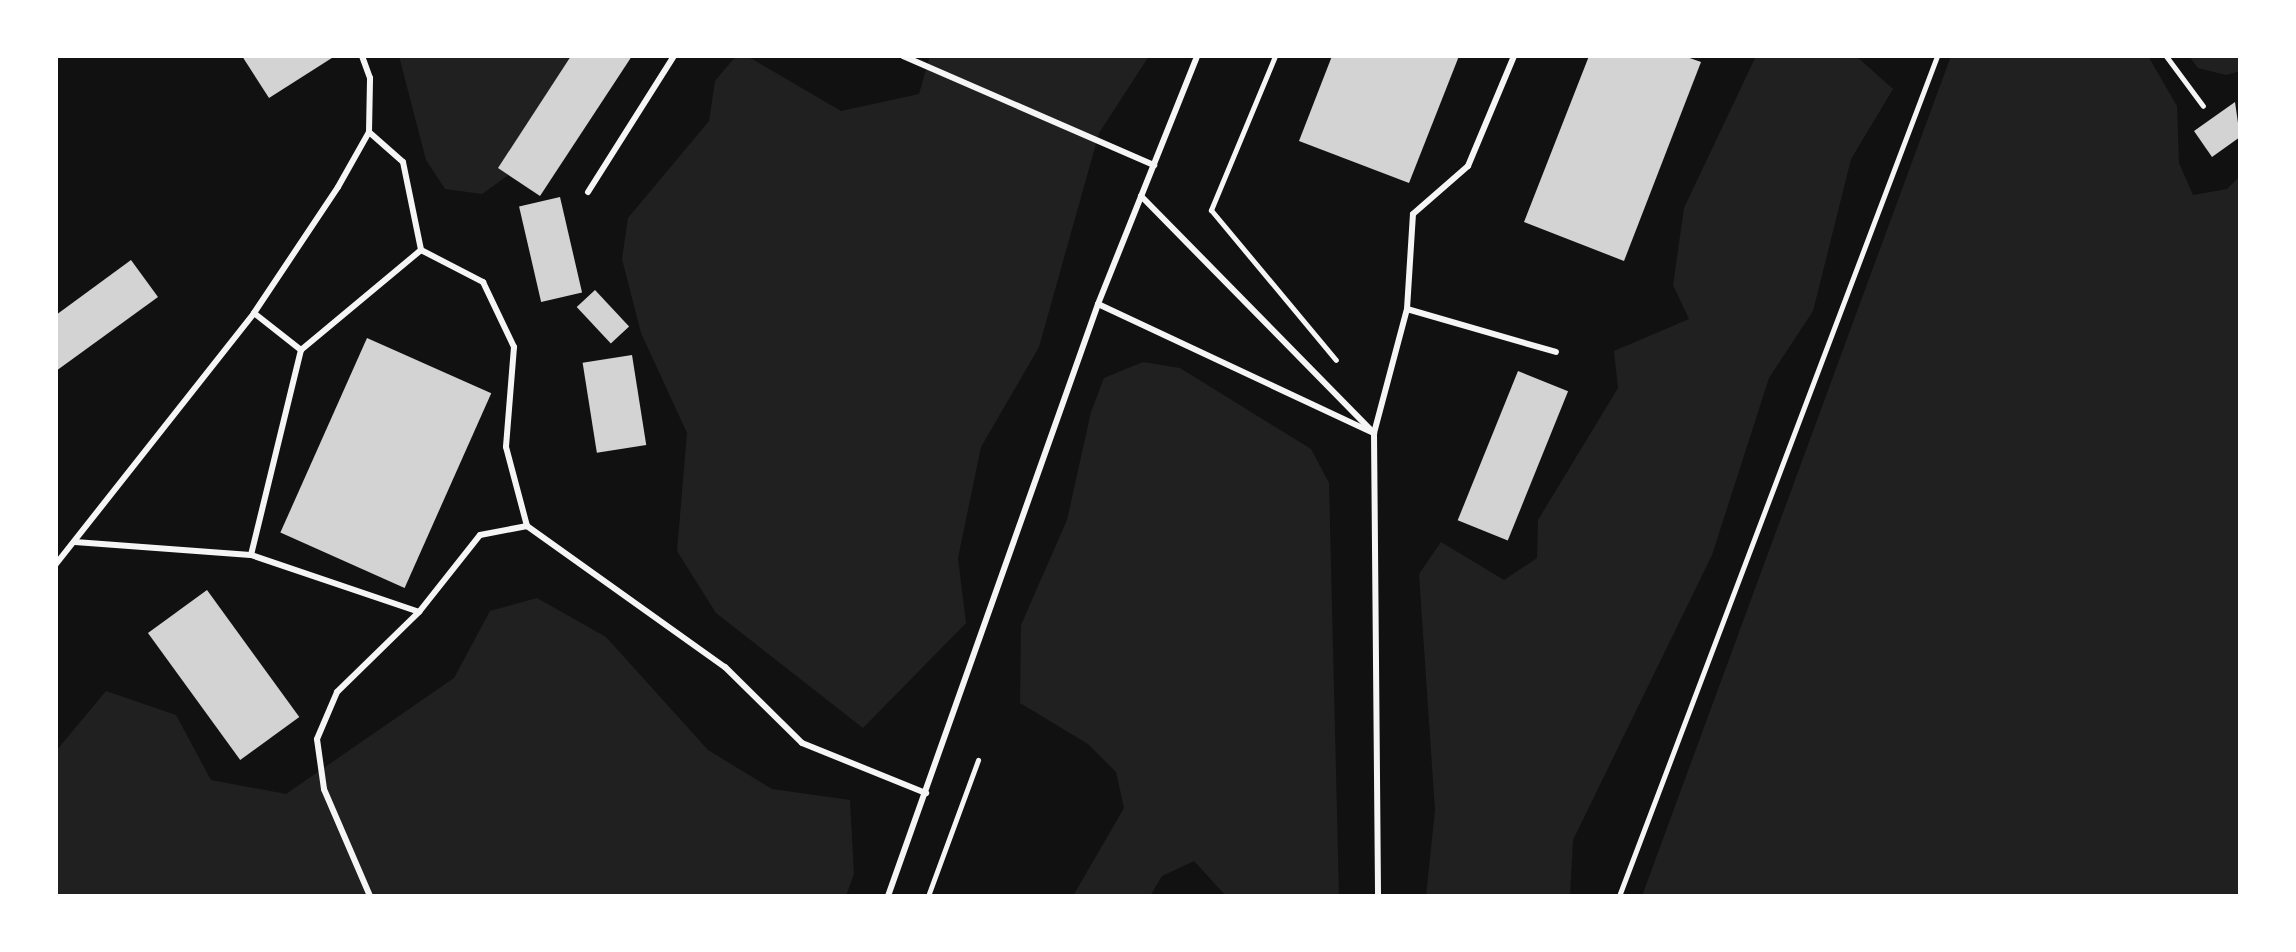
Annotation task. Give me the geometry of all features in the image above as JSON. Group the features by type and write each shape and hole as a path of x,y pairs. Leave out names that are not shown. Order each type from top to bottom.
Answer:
{"lane":[{"path":"56,564 254,313 369,132 370,78 362,56"},
{"path":"588,192 674,56"},
{"path":"903,56 1154,165"},
{"path":"888,896 1098,304 1197,56"},
{"path":"1378,896 1374,433 1407,309 1413,214 1468,166 1514,56"},
{"path":"369,132 403,162 421,250"},
{"path":"1141,196 1374,433"},
{"path":"251,555 301,350 421,250"},
{"path":"421,250 483,282 514,347 506,447 527,526 725,667 802,743 926,793"},
{"path":"1098,304 1374,433"},
{"path":"1407,309 1556,352"},
{"path":"254,313 301,350"},
{"path":"370,896 324,789 317,739 337,692 419,612 480,535 527,526"},
{"path":"75,542 251,555 419,612"}],"path":[{"path":"1275,56 1211,210 1340,366"},
{"path":"1619,896 1937,56"},
{"path":"2166,56 2203,106"},
{"path":"928,896 978,760"}],"shaded area":[{"path":"399,56 571,56 510,174 482,194 445,189 426,160"},
{"path":"736,56 747,56 841,111 919,94 930,56 1149,56 1099,133 1039,347 981,447 958,558 966,623 863,728 716,613 677,551 687,433 641,333 622,259 628,218 709,121 715,81"},
{"path":"1756,56 1856,56 1893,89 1851,159 1813,311 1769,378 1712,555 1573,840 1570,896 1426,896 1435,810 1419,574 1441,542 1504,580 1537,558 1538,520 1618,388 1614,351 1689,319 1673,285 1684,208"},
{"path":"1951,56 2148,56 2177,106 2179,163 2193,195 2227,189 2240,176 2240,896 1642,896"},
{"path":"2189,56 2240,56 2240,71 2226,75 2198,68"},
{"path":"1143,362 1180,368 1311,449 1329,483 1339,896 1226,896 1194,861 1162,876 1150,896 1073,896 1124,808 1116,772 1088,744 1020,703 1021,625 1067,520 1091,412 1104,378"},
{"path":"537,598 606,637 708,750 772,789 850,800 854,874 846,896 56,896 56,751 106,691 176,715 211,780 286,794 454,678 490,611"}],"building":[{"path":"242,56 335,56 269,98"},
{"path":"571,56 632,56 540,196 498,168"},
{"path":"1332,56 1459,56 1409,183 1299,141"},
{"path":"1589,56 1684,56 1701,62 1624,261 1524,222"},
{"path":"2235,102 2240,137 2212,157 2194,131"},
{"path":"560,197 582,292 541,302 519,206"},
{"path":"131,260 158,297 56,371 56,315"},
{"path":"595,290 629,327 611,344 577,307"},
{"path":"367,338 491,393 405,588 280,533"},
{"path":"632,355 646,445 597,453 583,363"},
{"path":"1518,371 1568,391 1508,541 1458,520"},
{"path":"207,590 299,717 240,760 148,633"}]}
